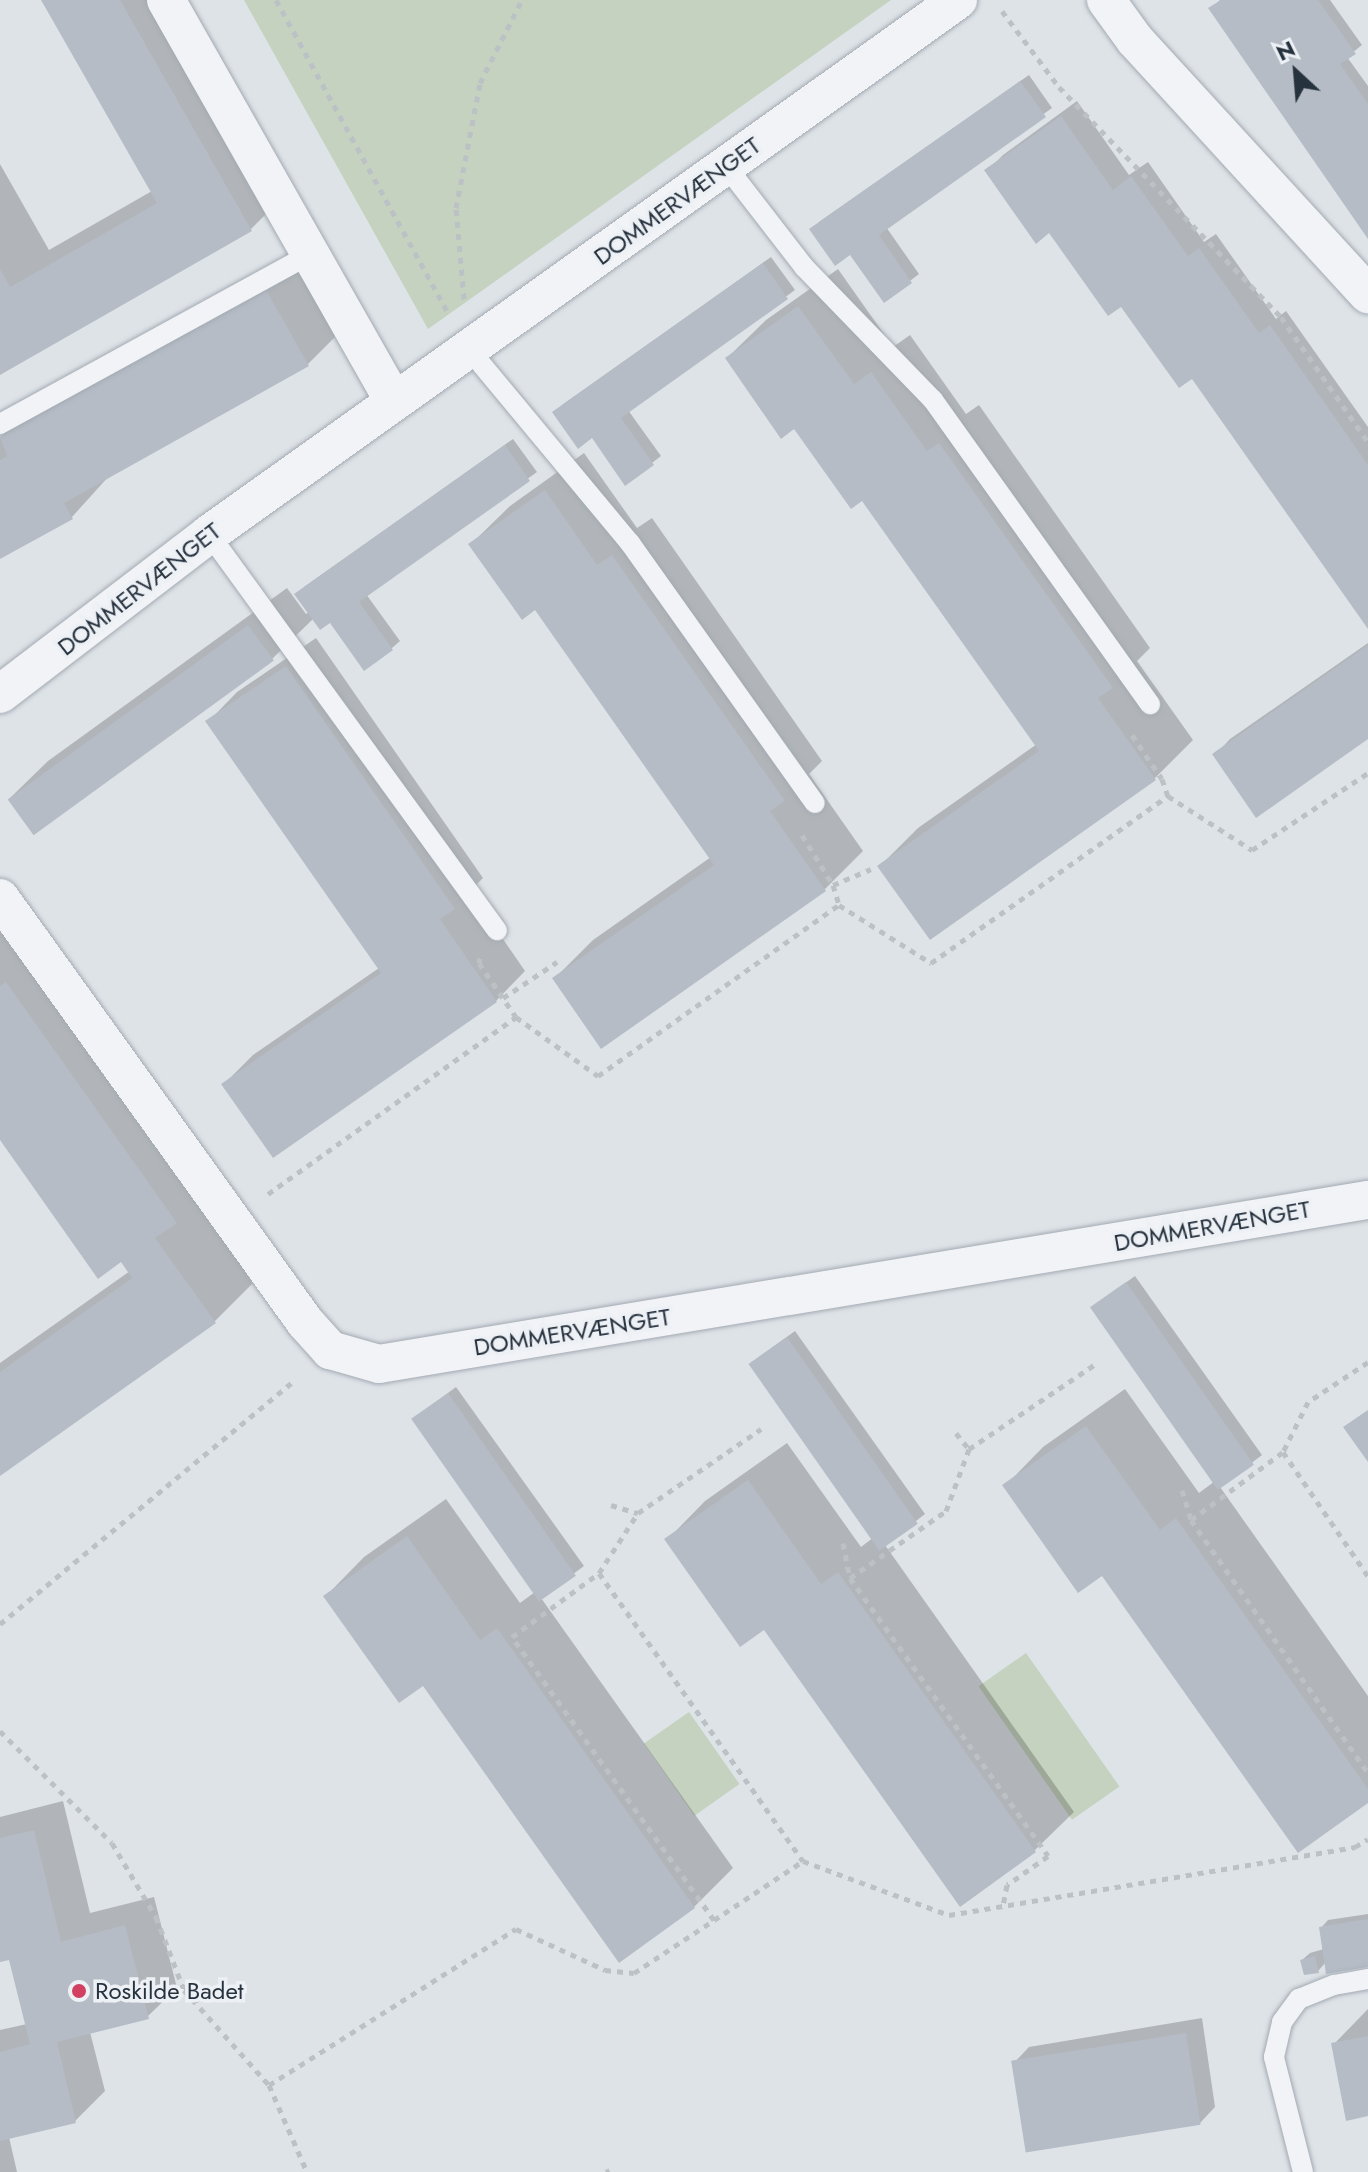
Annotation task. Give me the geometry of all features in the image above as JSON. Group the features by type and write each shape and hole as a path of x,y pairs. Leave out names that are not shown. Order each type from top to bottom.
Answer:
{"street":[{"path":"166,0 394,401"},
{"name":"DOMMERVÆNGET","path":"0,694 209,534 958,0"},
{"path":"1106,0 1135,40 1368,294"},
{"path":"0,898 305,1322 330,1350"},
{"name":"DOMMERVÆNGET","path":"330,1350 379,1364 1368,1200"}],"lane":[{"path":"726,166 804,267 933,400 1150,704"},
{"path":"0,424 310,254"},
{"path":"468,348 630,543 815,803"},
{"path":"209,534 497,930"},
{"path":"1303,2172 1274,2057 1282,2022 1299,1999 1334,1985 1368,1979"}],"path":[{"path":"276,0 468,348"},
{"path":"468,348 456,208 480,83 522,0"},
{"path":"994,0 1059,87 1281,317 1368,442"},
{"path":"1150,704 1129,730 1162,779 1168,796 1252,850 1368,773"},
{"path":"815,803 801,832 833,885 839,905 931,963 1168,796"},
{"path":"833,885 871,869"},
{"path":"489,978 516,1017 598,1076 839,905"},
{"path":"503,998 557,962"},
{"path":"231,1220 516,1017"},
{"path":"0,1624 330,1350"},
{"path":"1191,1520 1283,1452 1308,1402 1368,1362"},
{"path":"850,1578 946,1511 969,1449 1097,1363"},
{"path":"714,1920 512,1637 599,1573 638,1513 761,1429"},
{"path":"956,1433 969,1449"},
{"path":"1283,1452 1368,1576"},
{"path":"1182,1490 1191,1520 1368,1773"},
{"path":"611,1505 638,1513"},
{"path":"843,1543 850,1578 1048,1856 1007,1885 1003,1906"},
{"path":"599,1573 803,1861 949,1915 1355,1847 1368,1839"},
{"path":"0,1731 112,1843 156,1917 184,1990 269,2085 307,2172"},
{"path":"269,2085 516,1929 605,1970 634,1973 803,1861"}],"green space":[{"path":"244,0 891,0 428,329"},
{"path":"1026,1653 1119,1787 1072,1820 978,1686"},
{"path":"689,1712 739,1784 694,1816 644,1744"}],"building":[{"path":"41,0 120,0 252,231 0,375 0,269 10,287 157,203"},
{"path":"1221,0 1318,0 1356,54 1340,64 1368,104 1368,239 1208,8"},
{"path":"1020,81 1046,117 879,235 912,283 884,303 850,255 835,266 809,229"},
{"path":"1061,116 1113,190 1131,176 1188,256 1199,248 1259,333 1270,325 1368,465 1368,629 1192,379 1179,388 1121,307 1108,316 1049,233 1036,244 984,170"},
{"path":"763,263 788,299 621,418 654,465 625,486 592,438 578,449 552,412"},
{"path":"265,288 309,366 64,503 73,519 0,559 0,460 7,456 0,436"},
{"path":"798,306 854,384 871,372 927,451 939,443 1113,688 1098,698 1156,780 930,940 877,866 1039,751 862,501 851,509 794,429 781,439 725,358"},
{"path":"505,445 530,481 359,602 393,650 364,671 330,623 320,630 294,594"},
{"path":"545,490 597,565 612,555 785,801 770,811 826,891 601,1049 552,978 714,865 535,610 522,620 468,544"},
{"path":"248,625 274,661 34,835 8,800"},
{"path":"1368,645 1368,739 1256,818 1212,754"},
{"path":"286,666 455,909 440,919 497,1002 273,1158 221,1084 381,973 205,721"},
{"path":"6,982 177,1223 155,1238 216,1323 0,1476 0,1372 132,1278 121,1262 98,1279 0,1140 0,986"},
{"path":"1126,1282 1254,1465 1218,1490 1090,1307"},
{"path":"787,1337 918,1524 879,1551 748,1364"},
{"path":"448,1393 576,1576 539,1601 411,1419"},
{"path":"1368,1410 1368,1462 1343,1427"},
{"path":"1086,1426 1160,1530 1176,1518 1368,1789 1368,1803 1298,1853 1102,1576 1078,1593 1002,1485"},
{"path":"748,1480 821,1584 838,1572 1036,1852 960,1907 764,1630 740,1647 664,1539"},
{"path":"407,1536 480,1640 497,1628 695,1908 619,1963 423,1686 399,1703 323,1596"},
{"name":"Roskilde Badet","path":"34,1830 61,1942 125,1925 149,2019 57,2042 76,2123 0,2141 0,2052 30,2044 9,1960 0,1962 0,1838"},
{"path":"1368,1919 1368,1967 1326,1974 1319,1927"},
{"path":"1315,1956 1319,1973 1304,1975 1300,1960"},
{"path":"1186,2033 1201,2125 1026,2153 1011,2061"},
{"path":"1368,2036 1368,2116 1346,2121 1331,2043"}],"place":[{"name":"Roskilde Badet","path":"79,1991"}]}
